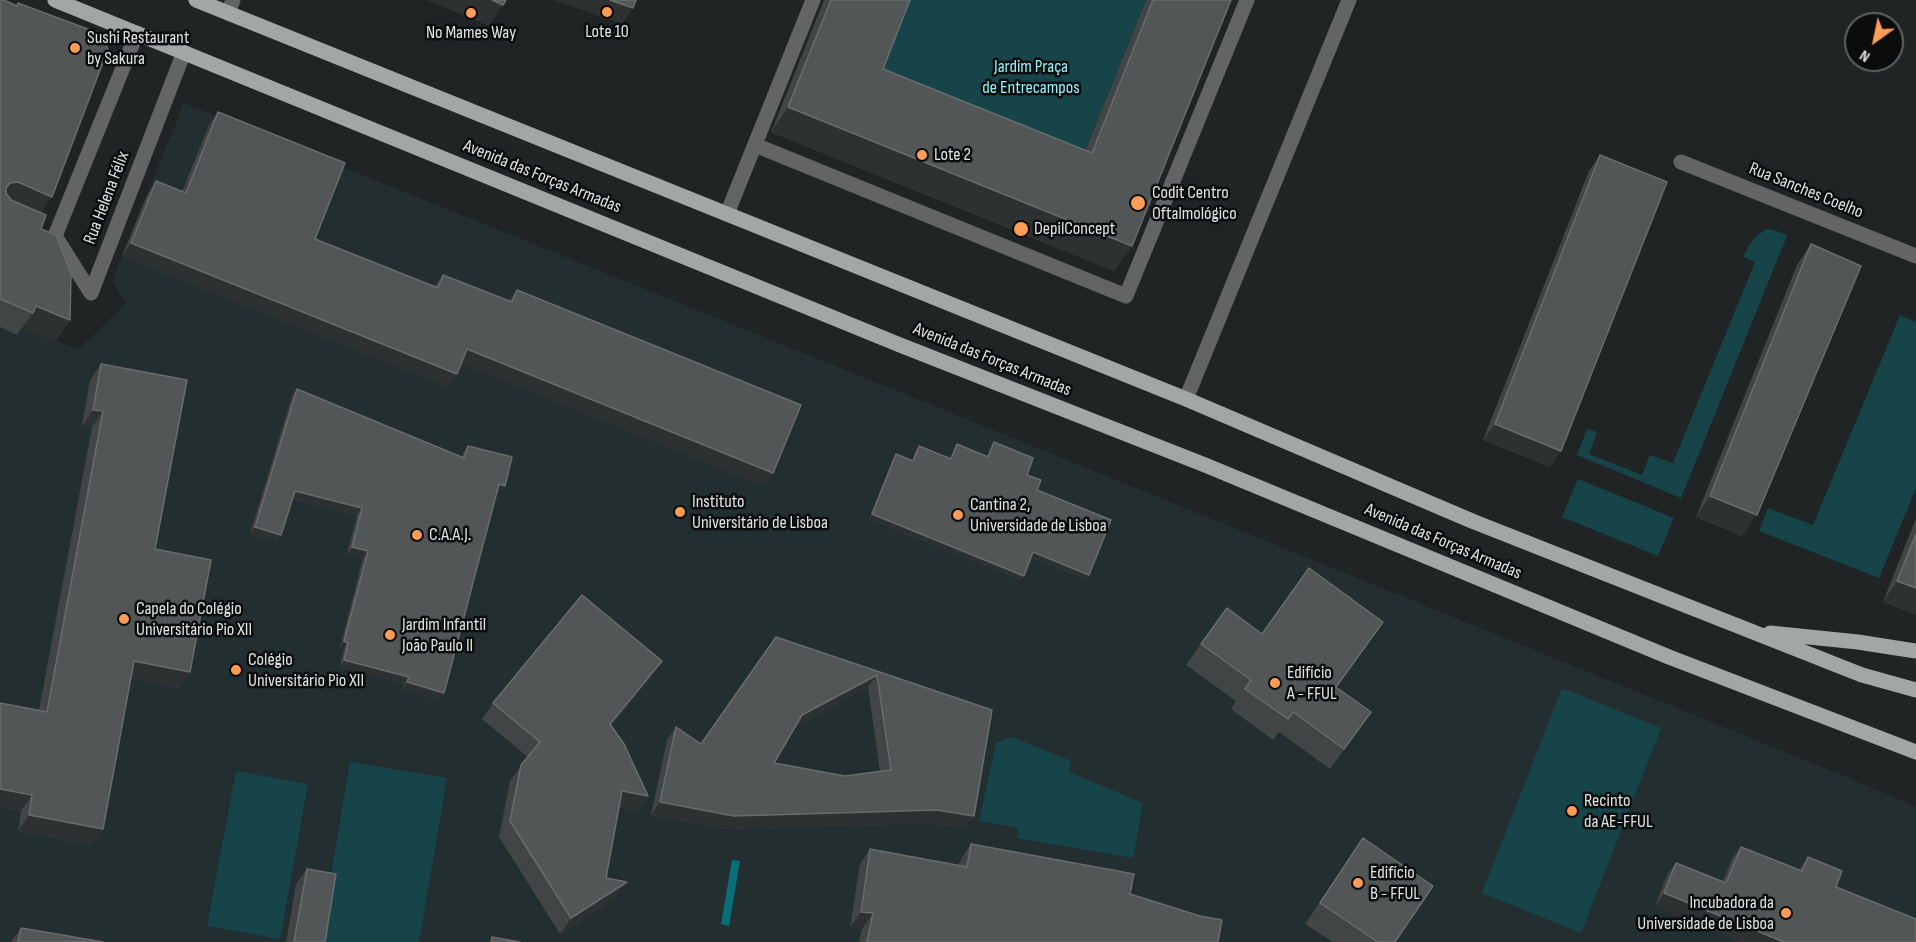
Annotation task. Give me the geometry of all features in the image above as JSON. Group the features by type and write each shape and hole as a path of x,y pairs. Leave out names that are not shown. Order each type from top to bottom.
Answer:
{"main road":[{"name":"Avenida das Forças Armadas","path":"55,0 910,350 1205,465 1649,649 1916,752"},
{"name":"Avenida das Forças Armadas","path":"196,0 230,6 727,214 1186,399 1472,521 1862,675 1916,690"},
{"path":"1750,631 1858,642 1916,651"}],"street":[{"path":"727,214 813,0"},
{"path":"755,145 1126,296 1246,0"},
{"path":"1186,399 1349,0"},
{"name":"Rua Helena Félix","path":"55,236 137,33"},
{"name":"Rua Helena Félix","path":"37,228 55,236 91,293 184,52"},
{"name":"Rua Sanches Coelho","path":"1681,162 1916,256"}],"shaded area":[{"path":"184,103 900,392 1916,807 1916,942 0,942 0,327 17,335 20,328 79,349 126,303 112,281"},
{"path":"732,860 740,861 729,926 721,924"}],"green space":[{"name":"Jardim Praça de Entrecampos","path":"903,0 1146,0 1074,178 865,94"},
{"path":"1767,229 1787,236 1681,498 1577,455 1587,429 1597,432 1589,454 1642,475 1650,455 1673,463 1755,262 1743,257 1752,241"},
{"path":"1900,315 1916,322 1916,488 1879,578 1759,531 1768,508 1813,525"},
{"path":"1578,479 1674,518 1658,556 1562,517"},
{"name":"Recinto da AE-FFUL","path":"1562,688 1661,728 1581,933 1482,893"},
{"path":"1012,737 1071,761 1069,772 1143,803 1133,858 1017,838 1018,828 979,821 996,743"},
{"path":"350,762 447,778 419,942 320,942"},
{"path":"236,771 308,784 280,939 207,926"}],"building":[{"path":"0,0 17,6 18,3 101,34 108,49 52,197 18,182 10,183 6,188 6,193 11,200 46,215 41,229 56,235 71,274 70,320 36,306 33,313 0,299"},
{"path":"492,0 506,0 503,5"},
{"path":"610,0 636,0 633,8"},
{"name":"Lote 2","path":"831,0 910,0 883,69 1092,153 1153,0 1231,0 1132,246 788,107"},
{"path":"218,112 345,163 315,239 438,288 443,275 512,302 517,290 801,405 773,473 467,349 457,374 131,243 156,181 186,193"},
{"path":"1600,155 1667,182 1561,451 1495,424"},
{"path":"1811,244 1861,266 1757,515 1710,496"},
{"path":"101,364 187,380 155,549 211,560 190,672 134,661 103,829 29,815 32,795 0,789 0,703 47,712 103,411 93,410"},
{"name":"C.A.A.J.","path":"297,389 464,458 468,446 512,457 505,486 499,484 444,693 407,682 409,677 344,660 348,643 344,641 368,551 352,547 362,508 295,491 281,535 255,527"},
{"name":"Cantina 2, Universidade de Lisboa","path":"994,442 1033,458 1027,475 1041,480 1037,490 1111,520 1089,575 1033,552 1024,576 872,514 896,454 913,461 919,446 951,459 957,444 988,457"},
{"path":"1916,534 1916,588 1897,581"},
{"name":"Edifício A - FFUL","path":"1309,568 1383,622 1336,687 1371,712 1344,749 1293,712 1288,719 1245,689 1251,680 1201,644 1227,608 1262,634"},
{"path":"582,595 662,661 610,724 624,744 648,796 622,791 606,878 627,882 571,918 510,821 521,765 540,742 493,703"},
{"path":"776,637 992,710 974,816 937,810 734,816 660,802 676,727 701,744","holes":["877,675 891,770 845,776 774,763 802,715"]},
{"name":"Edifício B - FFUL","path":"1363,838 1433,886 1395,942 1378,942 1320,903"},
{"path":"971,844 1134,874 1130,894 1200,916 1222,920 1218,942 867,942 873,913 861,912 870,849 967,867"},
{"name":"Incubadora da Universidade de Lisboa","path":"1741,847 1802,871 1808,857 1842,871 1836,887 1916,919 1916,942 1784,942 1664,893 1676,863 1726,883"},
{"path":"307,869 336,874 325,942 294,942"},
{"path":"21,928 103,942 18,942"},
{"path":"492,937 520,942 491,942"}],"place":[{"name":"Lote 10","path":"607,12"},
{"name":"No Mames Way","path":"471,13"},
{"name":"Sushi Restaurant by Sakura","path":"75,48"},
{"name":"Lote 2","path":"922,155"},
{"name":"Codit Centro Oftalmológico","path":"1138,203"},
{"name":"DepilConcept","path":"1021,229"},
{"name":"Instituto Universitário de Lisboa","path":"680,512"},
{"name":"Cantina 2, Universidade de Lisboa","path":"958,515"},
{"name":"C.A.A.J.","path":"417,535"},
{"name":"Capela do Colégio Universitário Pio XII","path":"124,619"},
{"name":"Jardim Infantil João Paulo II","path":"390,635"},
{"name":"Colégio Universitário Pio XII","path":"236,670"},
{"name":"Edifício A - FFUL","path":"1275,683"},
{"name":"Recinto da AE-FFUL","path":"1572,811"},
{"name":"Edifício B - FFUL","path":"1358,883"},
{"name":"Incubadora da Universidade de Lisboa","path":"1786,913"}]}
